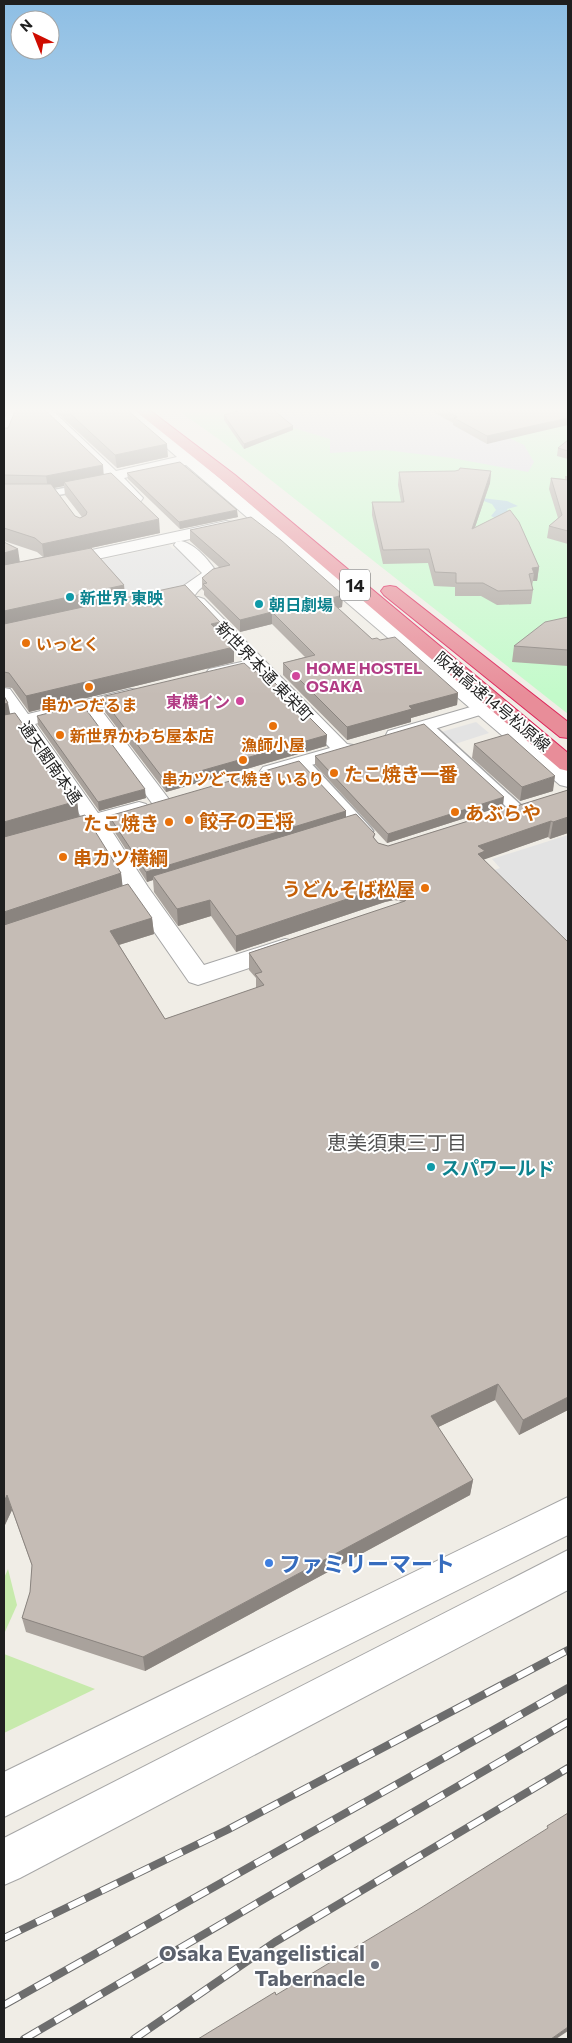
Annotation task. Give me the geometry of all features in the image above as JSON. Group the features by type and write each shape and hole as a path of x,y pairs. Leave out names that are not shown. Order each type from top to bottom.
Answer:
{"highway":[{"name":"阪神高速14号松原線","path":"260,504 568,764"},
{"name":"14","path":"285,504 351,559"},
{"name":"阪神高速14号松原線","path":"374,578 568,732"}],"street":[{"path":"141,504 145,507"},
{"path":"242,504 568,780"},
{"path":"4,574 259,519"},
{"path":"169,596 188,592 190,586 210,574 204,564 174,536"},
{"path":"23,554 40,566"},
{"name":"新世界本通 東栄町","path":"188,592 343,750"},
{"path":"200,677 257,663"},
{"path":"18,722 144,691"},
{"name":"通天閣南本通","path":"4,694 18,722 96,826"},
{"path":"88,705 161,802"},
{"path":"380,739 474,711"},
{"path":"255,775 361,745"},
{"path":"4,847 96,826 180,796"},
{"path":"492,819 545,803"},
{"path":"96,826 138,891 198,976 310,939"},
{"path":"4,1794 568,1516"},
{"path":"4,1862 568,1570"}],"lane":[{"path":"426,726 545,803"},
{"path":"302,762 375,841"},
{"path":"340,829 358,823"}],"green space":[{"path":"302,504 568,504 568,714"},
{"path":"8,1569 17,1605 4,1634 4,1578"},
{"path":"4,1654 95,1689 4,1733"}],"shaded area":[{"path":"169,545 173,549 177,548 196,566 197,577 183,586 127,598 96,561"},
{"path":"476,722 489,733 455,744 441,732"},
{"path":"568,835 568,957 483,874 500,868 492,859"}],"water":[{"path":"492,504 518,506 507,509 510,516 497,519 491,516 496,510"}],"building":[{"path":"4,504 66,504 75,516 80,518 86,515 87,512 81,504 144,504 159,519 42,544 35,538 4,528"},
{"path":"160,504 230,504 237,510 179,522"},
{"path":"373,504 480,504 472,529 510,510 519,522 539,567 532,568 534,573 529,574 533,590 498,591 483,583 456,583 456,573 435,572 429,549 383,550"},
{"path":"559,504 568,504 568,531 549,526 562,515"},
{"path":"251,517 281,540 343,595 328,599 372,639 377,638 380,640 395,637 458,693 409,706 412,709 347,727 283,663 315,655 272,612 240,620 203,584 207,583 202,578 213,569 230,565 190,530"},
{"path":"4,542 18,549 4,553"},
{"path":"91,548 124,585 4,611 4,565"},
{"path":"185,585 220,622 211,624 234,647 26,696 9,673 4,672 4,624"},
{"path":"568,617 568,650 514,646 545,622"},
{"path":"244,663 254,672 262,670 327,735 165,781 101,697"},
{"path":"4,696 8,703 4,704"},
{"path":"82,704 145,789 98,802 37,716"},
{"path":"15,713 77,801 4,822 4,715"},
{"path":"424,724 504,797 388,834 315,756"},
{"path":"508,734 555,776 522,787 474,744"},
{"path":"299,761 346,811 146,872 109,816"},
{"path":"568,790 568,817 478,846 485,851 478,854 568,942 568,1397 523,1420 498,1384 431,1416 473,1480 143,1657 22,1618 30,1592 32,1565 7,1495 4,1502 4,925 128,884 152,918 110,931 165,1019 264,985 255,974 262,972 249,953 405,901 410,893 405,886 395,884 386,886 236,936 210,900 177,909 153,876 356,814 375,834 373,837 378,843 388,846"},
{"path":"85,815 121,873 4,912 4,837"},
{"path":"568,1813 568,2027 551,2039 198,2039 275,1992 276,1995 419,1909 548,1828 547,1826"}],"railway":[{"path":"4,1938 227,1830 568,1650"},
{"path":"4,2005 568,1688"},
{"path":"24,2039 568,1722"},
{"path":"134,2039 275,1942 568,1768"}],"place":[{"name":"新世界 東映","path":"70,597"},
{"name":"朝日劇場","path":"259,604"},
{"name":"いっとく","path":"26,643"},
{"name":"HOME HOSTEL OSAKA","path":"296,676"},
{"name":"串かつだるま","path":"89,687"},
{"name":"東横イン","path":"240,701"},
{"name":"漁師小屋","path":"273,726"},
{"name":"新世界かわち屋本店","path":"60,735"},
{"name":"串カツどて焼き いるり","path":"243,760"},
{"name":"たこ焼き一番","path":"334,773"},
{"name":"あぶらや","path":"455,812"},
{"name":"餃子の王将","path":"189,820"},
{"name":"たこ焼き","path":"169,822"},
{"name":"串カツ横綱","path":"63,857"},
{"name":"うどんそば松屋","path":"425,888"},
{"name":"スパワールド","path":"431,1167"},
{"name":"ファミリーマート","path":"269,1563"},
{"name":"Osaka Evangelistical Tabernacle","path":"375,1965"}],"district":[{"name":"恵美須東三丁目","path":"397,1142"}]}
